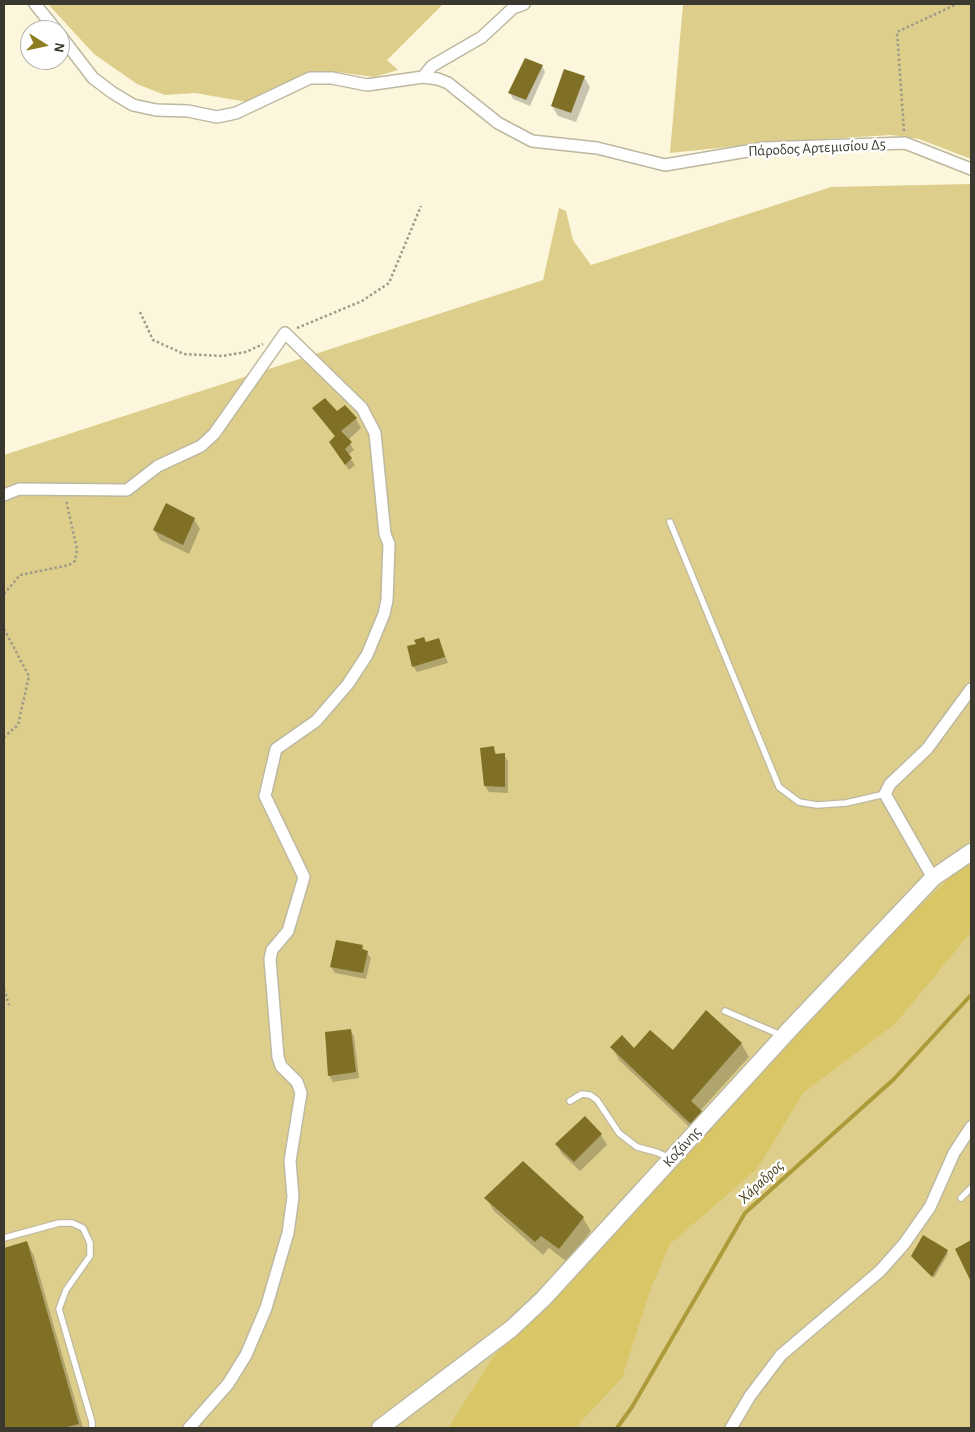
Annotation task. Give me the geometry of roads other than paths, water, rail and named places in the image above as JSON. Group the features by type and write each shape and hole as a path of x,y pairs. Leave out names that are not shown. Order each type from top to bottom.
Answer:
{"street":[{"path":"35,4 48,20"},
{"path":"423,77 432,66 482,37 512,8 524,4"},
{"name":"Πάροδος Αρτεμισίου Δ5","path":"70,48 93,78 113,93 132,106 156,110 188,111 217,117 236,113 310,78 332,78 367,85 423,77 448,83 498,123 532,141 597,148 665,165 765,148 905,143 971,169"},
{"path":"4,495 19,489 127,490 158,466 201,446 214,434 285,333 362,408 375,433 385,534 389,544 386,600 376,636 361,665 323,714 294,738 276,749 265,796 304,877 288,931 272,950 270,959 278,1057 281,1066 297,1082 301,1093 290,1161 292,1211 281,1263 253,1340 228,1384 189,1428"},
{"path":"933,878 885,794 890,784 927,749 971,689"},
{"name":"Κοζάνης","path":"380,1428 511,1330 556,1285 784,1036 933,878 971,852"},
{"path":"731,1428 750,1396 780,1354 880,1271 904,1244 930,1207 954,1153 971,1127"}],"lane":[{"path":"670,522 779,787 799,802 817,805 846,803 885,794"},
{"path":"725,1012 784,1036"},
{"path":"570,1101 582,1094 590,1095 597,1100 619,1133 637,1147 672,1159"},
{"path":"961,1198 971,1188"},
{"path":"4,1238 59,1223 72,1224 84,1228 90,1243 90,1256 66,1290 59,1309 92,1422 92,1428"}],"waterway":[{"name":"Χάραδρος","path":"617,1428 632,1407 745,1213 894,1079 971,995"}]}
